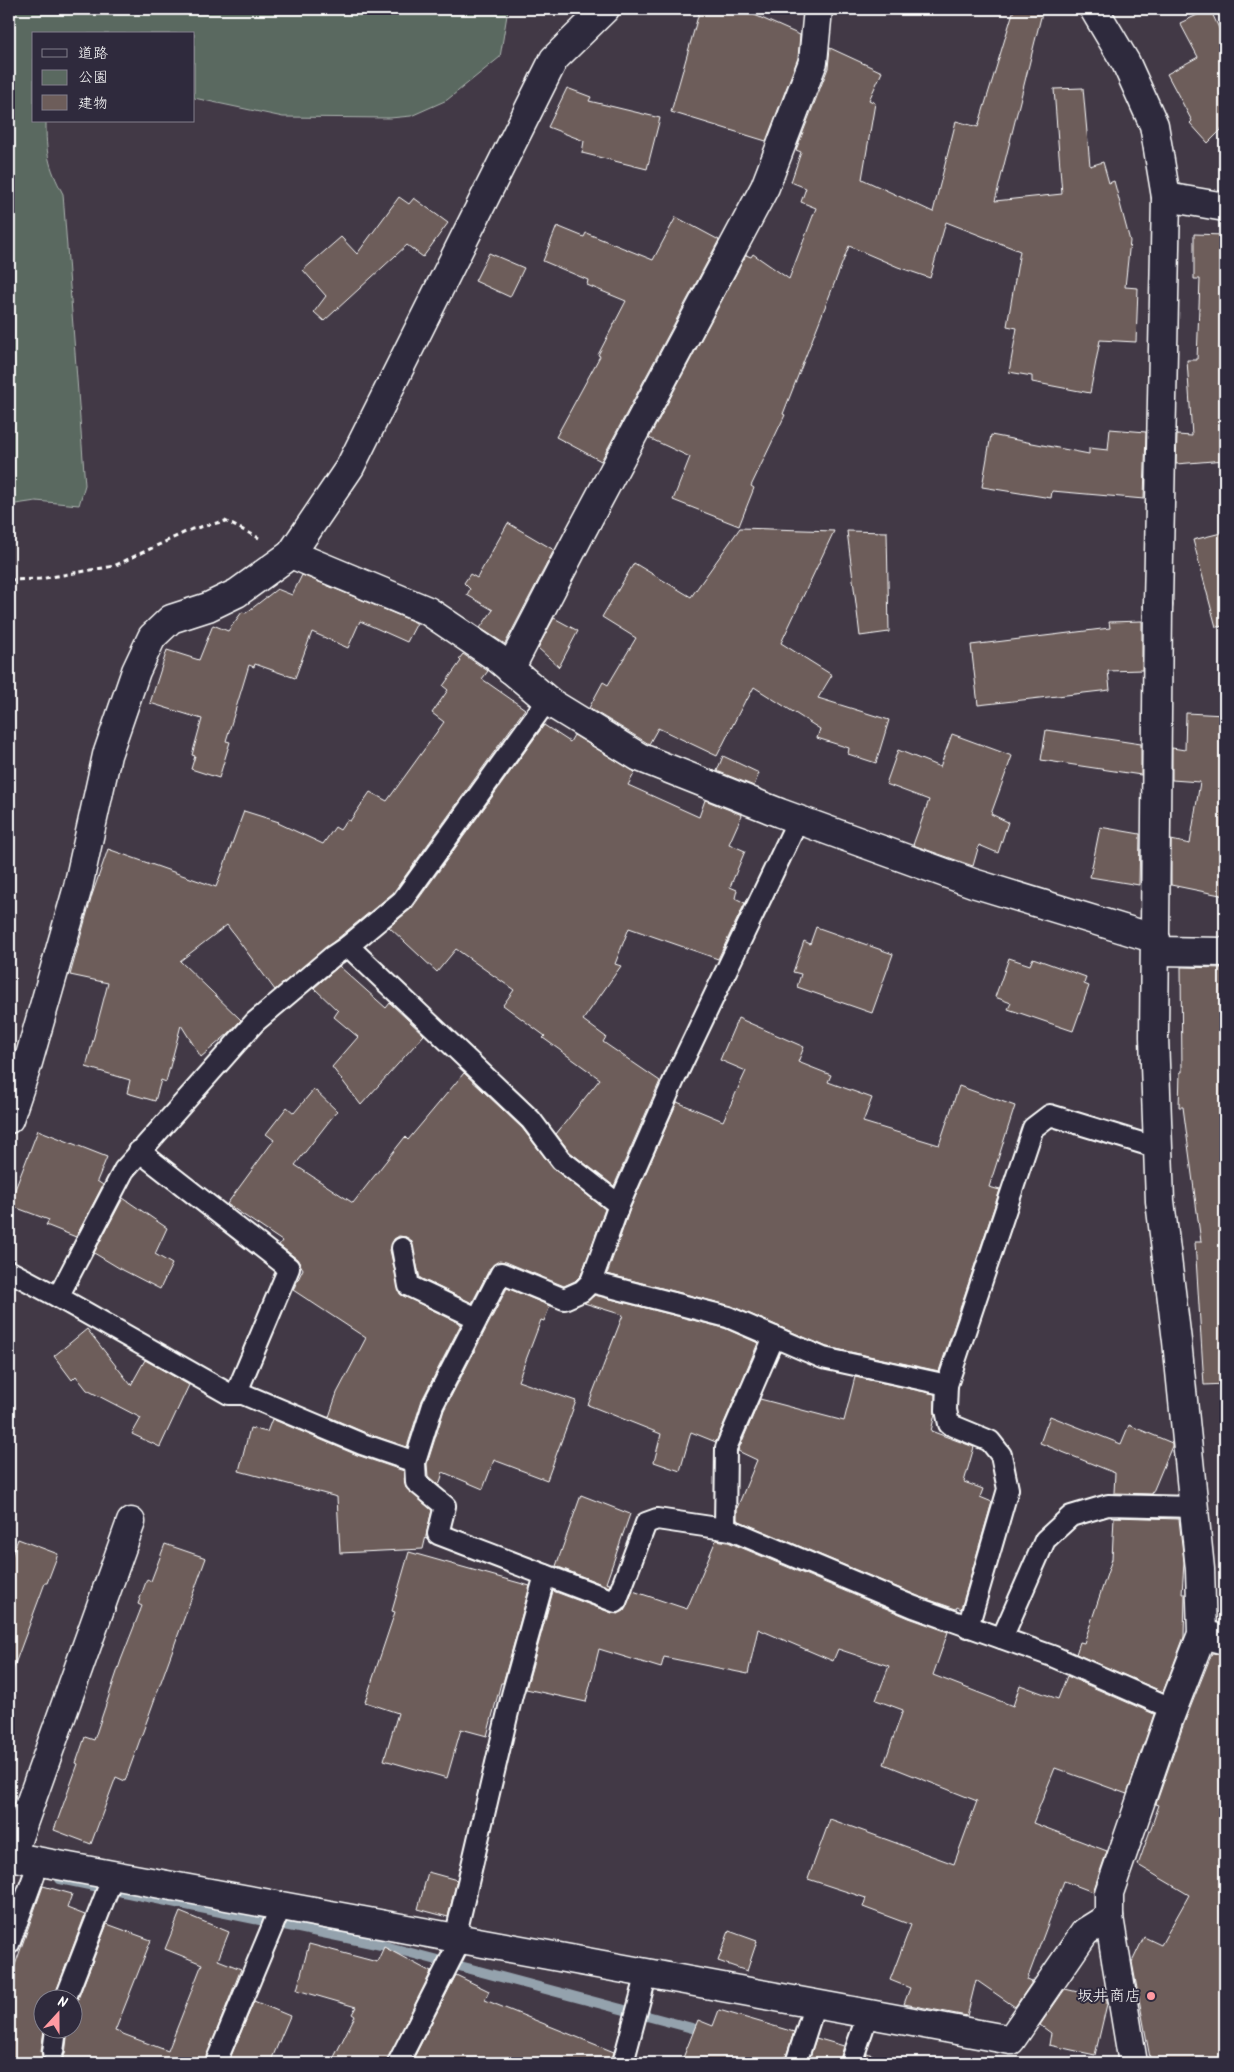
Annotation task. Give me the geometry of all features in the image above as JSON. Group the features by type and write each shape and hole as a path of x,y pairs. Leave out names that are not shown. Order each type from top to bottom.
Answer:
{"street":[{"path":"9,1119 27,1066 78,888 107,755 136,671 152,637 171,619 208,607 237,593 291,554 350,467 554,59 605,9"},
{"path":"510,669 765,187 813,62 818,9"},
{"path":"1094,9 1126,63 1154,125 1166,197 1158,605 1154,1037 1160,1201 1200,1569 1214,1637 1174,1709 1110,1893 1109,1917 1133,2063"},
{"path":"1166,197 1225,206"},
{"path":"291,554 428,611 510,669 548,699 639,757 798,820 973,883 1156,945 1225,952"},
{"path":"131,1522 10,1857 868,2014 1007,2052 1086,1932 1109,1917"}],"lane":[{"path":"58,1297 124,1170 139,1151 255,1022 402,901 548,699"},
{"path":"798,820 674,1080 619,1205 591,1282 582,1291 564,1299 501,1273 433,1405 415,1462 416,1482 444,1506 438,1534 616,1602 646,1523 657,1519 725,1529 914,1607 1052,1656 1174,1709"},
{"path":"348,946 531,1120 561,1160 619,1205"},
{"path":"968,1627 1008,1489 1001,1455 990,1441 949,1424 946,1410 947,1385 1032,1128 1050,1115 1158,1148"},
{"path":"139,1151 289,1268 236,1394"},
{"path":"402,1248 409,1286 477,1318"},
{"path":"9,1271 228,1394 243,1394 362,1444 415,1462"},
{"path":"591,1282 728,1317 823,1358 947,1385"},
{"path":"725,1529 726,1448 774,1337"},
{"path":"1002,1638 1045,1540 1071,1516 1108,1505 1194,1507"},
{"path":"398,2063 458,1939 512,1695 545,1575"},
{"path":"9,1944 39,1862"},
{"path":"69,1990 113,1876"},
{"path":"216,2062 281,1906"},
{"path":"623,2063 647,1973"},
{"path":"796,2063 815,2004"},
{"path":"852,2063 868,2014"},
{"path":"53,2052 55,2040"}],"path":[{"path":"9,580 40,579 114,566 192,529 225,521 291,554"}],"green space":[{"path":"9,9 508,9 500,57 447,100 411,116 390,118 283,117 195,98 195,32 32,32 32,122 46,122 49,159 63,194 85,485 79,505 36,501 9,505"}],"building":[{"path":"700,9 741,9 800,35 798,58 766,141 671,112"},
{"path":"1014,9 1043,9 995,201 1062,194 1054,89 1083,88 1090,166 1103,162 1109,183 1114,181 1130,241 1125,287 1138,288 1136,342 1100,340 1090,393 1032,382 1032,376 1009,372 1017,328 1007,326 1020,251 946,222 930,278 898,267 849,246 783,414 785,415 751,486 754,488 739,526 673,500 690,457 649,438 746,255 751,257 753,254 789,279 816,208 801,202 806,188 791,182 801,152 796,150 828,68 830,48 882,72 869,100 875,103 862,179 933,212 956,121 978,127"},
{"path":"1210,9 1225,41 1225,126 1208,143 1190,123 1192,121 1167,74 1198,57 1180,23"},
{"path":"567,88 591,97 589,101 660,118 647,169 582,153 584,141 548,127"},
{"path":"399,197 409,204 414,198 448,223 423,257 407,245 324,321 314,312 326,296 303,270 341,237 357,254"},
{"path":"676,217 719,240 601,461 556,437 600,356 598,355 626,301 587,285 588,280 543,261 557,226 584,237 586,233 653,260"},
{"path":"1194,234 1224,235 1225,241 1225,460 1176,464 1177,435 1192,436 1187,360 1197,360 1200,279 1194,279"},
{"path":"489,253 524,268 510,297 475,281"},
{"path":"1110,429 1146,432 1144,499 1052,491 1051,498 982,487 991,435 1089,454 1089,448 1108,450"},
{"path":"508,523 554,550 505,644 480,628 493,610 467,595 470,589 464,583 470,574 477,578"},
{"path":"740,528 834,531 781,643 832,675 818,698 889,720 876,763 848,754 849,748 817,738 820,729 754,687 717,756 658,728 649,744 589,708 603,682 608,685 636,638 602,617 634,563 691,597"},
{"path":"847,531 887,532 889,632 860,636"},
{"path":"1225,532 1225,626 1216,627 1193,540"},
{"path":"302,575 417,623 407,642 360,621 348,648 312,632 295,678 255,664 254,667 249,665 226,741 230,742 219,778 191,769 195,756 192,755 202,719 150,703 167,650 199,660 213,625 228,631 242,612 246,613 277,589 292,595"},
{"path":"554,618 578,631 559,667 538,648"},
{"path":"1142,621 1142,670 1108,671 1110,690 978,705 971,645 1110,628 1109,622"},
{"path":"463,654 488,671 482,679 525,709 393,893 275,990 227,925 180,961 241,1020 201,1057 181,1025 166,1082 161,1080 155,1101 127,1093 130,1080 86,1067 108,983 70,975 92,895 108,849 216,887 244,811 279,822 323,844 335,827 340,830 347,820 350,821 370,792 387,801 444,722 432,713 448,690 443,686 461,661 459,659"},
{"path":"1186,713 1225,715 1225,896 1171,885 1171,840 1190,844 1200,782 1172,780 1172,748 1185,750"},
{"path":"544,725 570,742 574,735 635,772 628,785 699,817 705,800 742,815 729,844 745,851 730,887 737,890 735,898 745,903 718,959 629,928 615,964 621,966 583,1020 606,1037 603,1042 660,1081 614,1186 570,1152 556,1134 600,1079 543,1038 545,1036 503,1005 514,990 456,949 437,972 389,927 412,908"},
{"path":"1046,730 1141,744 1141,775 1041,760"},
{"path":"952,734 1012,756 991,814 1008,822 998,853 979,845 973,866 913,845 929,800 886,784 898,750 940,767"},
{"path":"723,756 759,773 754,786 717,771"},
{"path":"1100,827 1140,834 1139,885 1090,877"},
{"path":"816,927 893,954 872,1013 797,987 801,974 793,972 804,941 810,944"},
{"path":"1009,958 1030,965 1033,958 1086,977 1084,984 1089,986 1073,1031 1008,1009 1011,1003 995,997"},
{"path":"339,966 386,1008 390,1003 424,1035 361,1105 332,1067 358,1037 334,1017 338,1011 314,988"},
{"path":"1181,967 1225,968 1225,1384 1204,1385 1195,1242 1201,1242 1183,1107 1179,1107 1180,1072 1182,1072"},
{"path":"738,1018 804,1047 798,1062 831,1075 828,1082 872,1098 863,1122 939,1145 959,1086 1015,1106 989,1187 1000,1190 939,1371 827,1347 731,1306 607,1274 630,1209 677,1102 723,1121 746,1071 720,1060"},
{"path":"464,1073 522,1128 554,1169 605,1209 581,1275 575,1281 564,1286 506,1262 499,1261 490,1268 472,1303 420,1278 411,1241 406,1237 399,1236 394,1239 390,1250 400,1294 461,1324 422,1400 407,1447 366,1433 329,1417 337,1393 366,1338 293,1290 303,1269 297,1259 279,1245 282,1241 227,1204 274,1140 266,1134 287,1107 294,1113 314,1089 337,1111 295,1165 353,1203 405,1137 408,1140"},
{"path":"38,1130 107,1157 97,1181 103,1185 76,1237 46,1225 49,1220 9,1205"},
{"path":"123,1198 167,1228 155,1254 172,1264 160,1289 94,1253"},
{"path":"507,1288 550,1306 544,1321 541,1320 518,1381 576,1401 547,1480 494,1460 483,1489 443,1472 439,1486 428,1476 427,1464 444,1410"},
{"path":"595,1295 724,1328 758,1343 716,1442 691,1432 680,1471 654,1462 661,1434 588,1405 623,1315 584,1303"},
{"path":"87,1329 131,1385 145,1360 189,1385 160,1447 132,1434 141,1418 87,1390 76,1376 72,1380 54,1356"},
{"path":"855,1377 935,1394 935,1414 931,1431 974,1447 964,1482 983,1489 980,1497 992,1502 961,1609 918,1596 737,1520 737,1508 757,1460 738,1451 760,1399 844,1421"},
{"path":"1050,1416 1121,1444 1129,1425 1172,1443 1152,1494 1114,1493 1115,1473 1040,1443"},
{"path":"272,1419 357,1455 404,1471 406,1488 432,1510 423,1549 340,1553 337,1497 239,1471 250,1428 267,1432"},
{"path":"581,1495 630,1514 606,1583 610,1584 609,1587 556,1566"},
{"path":"1114,1517 1179,1519 1184,1562 1182,1594 1185,1594 1184,1637 1163,1692 1076,1654 1080,1642 1084,1643 1112,1559"},
{"path":"18,1539 58,1554 47,1583 45,1583 12,1672 9,1672 9,1563"},
{"path":"716,1540 728,1542 909,1618 948,1632 933,1675 1013,1706 1020,1685 1058,1699 1067,1676 1154,1714 1127,1794 1055,1768 1033,1823 1107,1851 1093,1892 1064,1881 1027,1980 1032,1982 1015,2007 976,1980 967,2016 904,2004 910,1988 890,1980 911,1925 863,1907 866,1898 808,1879 830,1819 954,1864 977,1801 884,1764 903,1710 876,1700 889,1666 838,1649 833,1661 758,1629 748,1674 664,1657 661,1668 599,1649 586,1702 526,1689 553,1591 618,1614 624,1611 633,1591 687,1609"},
{"path":"165,1544 206,1558 125,1781 116,1777 91,1844 54,1830 78,1764 76,1763 85,1737 94,1740 121,1660 142,1606 138,1604 147,1579 151,1581"},
{"path":"409,1552 530,1586 487,1736 461,1729 447,1778 384,1760 398,1713 365,1702 395,1612 392,1611"},
{"path":"1212,1653 1225,1655 1225,2063 1151,2063 1132,1962 1144,1937 1161,1945 1189,1895 1138,1865 1159,1805 1156,1804 1183,1726"},
{"path":"428,1872 457,1880 448,1917 418,1909"},
{"path":"43,1886 72,1894 67,1908 85,1915 57,1990 32,1990 32,2040 43,2040 42,2057 50,2063 9,2063 9,1982"},
{"path":"180,1912 229,1932 218,1960 241,1969 204,2063 56,2063 62,2060 65,2054 67,2040 82,2040 81,1990 107,1924 151,1940 115,2031 168,2051 202,1964 165,1949"},
{"path":"729,1931 757,1941 747,1971 718,1961"},
{"path":"309,1944 377,1962 384,1947 431,1972 386,2063 331,2063 355,2016 352,2014 356,2007 297,1990"},
{"path":"456,1975 489,1991 485,2000 614,2052 611,2063 411,2063"},
{"path":"1065,1989 1107,1999 1095,2055 1049,2045 1051,2033 1040,2025"},
{"path":"254,2001 290,2016 270,2063 228,2063"},
{"path":"719,2010 794,2032 784,2063 681,2063 698,2020 713,2026"},
{"path":"816,2038 844,2046 839,2063 808,2063"},
{"path":"867,2053 875,2056 874,2063 863,2063"}],"waterway":[{"path":"60,1879 381,1945 707,2032"}],"place":[{"name":"坂井商店","path":"1151,1996"}]}
